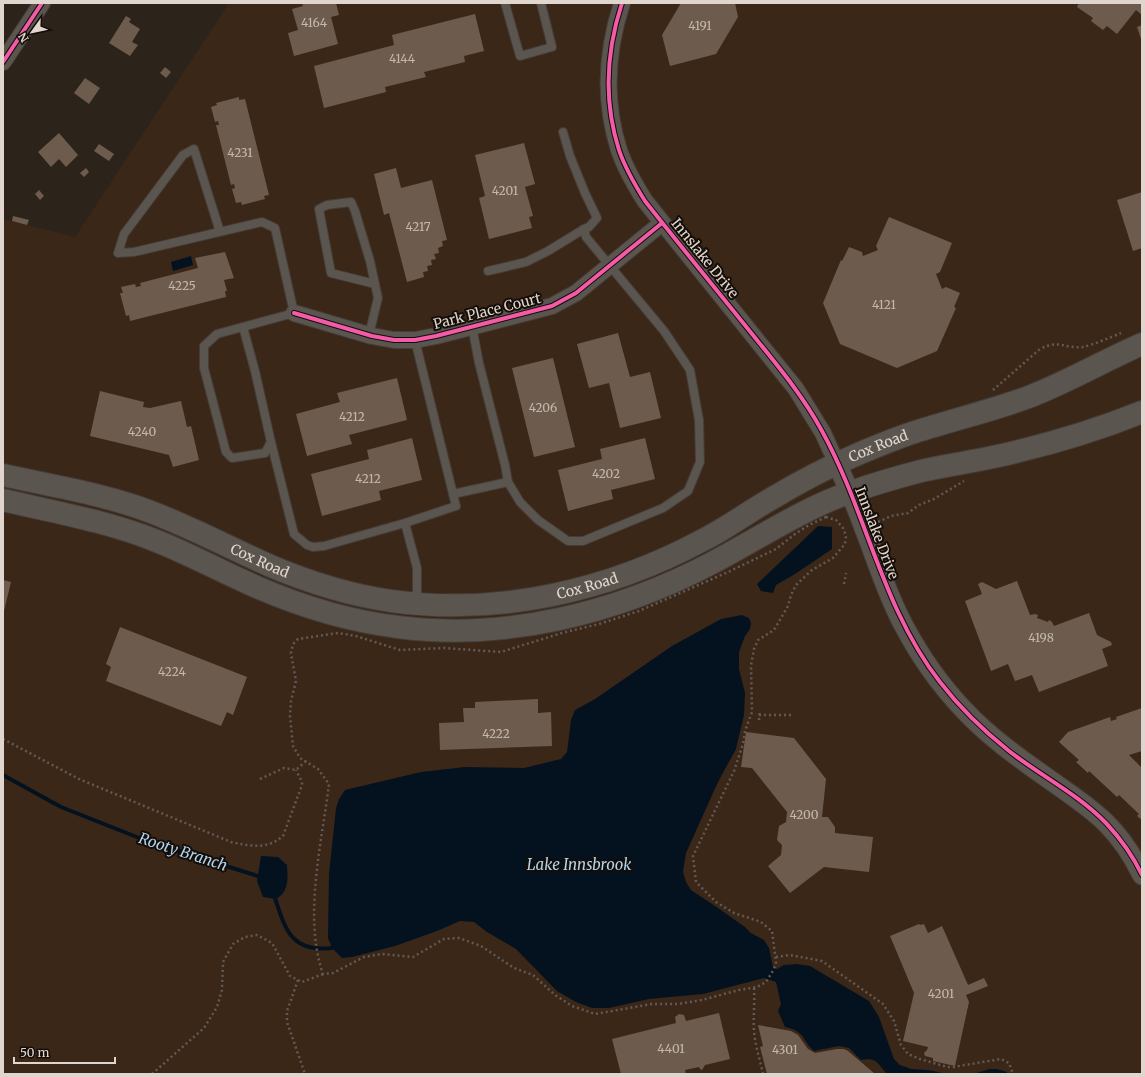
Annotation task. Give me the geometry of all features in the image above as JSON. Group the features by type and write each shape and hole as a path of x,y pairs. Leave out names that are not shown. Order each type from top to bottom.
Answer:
{"main road":[{"name":"Cox Road","path":"3,474 104,497 147,510 275,568 318,584 348,593 391,601 417,603 464,606 498,604 535,599 595,585 639,570 708,538 773,498 837,464 908,434 1025,398 1044,390 1133,337"},
{"name":"Cox Road","path":"3,500 122,529 157,541 259,588 296,603 328,613 356,620 399,627 441,630 492,629 539,624 567,618 618,604 656,590 691,574 812,509 850,492 920,471 998,456 1048,444 1142,412"}],"street":[{"path":"3,62 42,3"},
{"name":"Innslake Drive","path":"622,3 612,38 608,62 608,90 611,120 619,150 626,167 645,201 796,389 823,433 864,526 888,593 919,653 940,682 963,710 993,737 1084,804 1106,823 1124,845 1142,875"},
{"name":"Park Place Court","path":"294,313 369,335 394,340 415,340 436,336 552,306 576,293 662,223"}],"lane":[{"path":"505,3 520,56 552,47 541,3"},
{"path":"488,271 526,262 589,227 597,218 570,156 563,132"},
{"path":"220,232 194,149 183,155 124,234 118,253 134,252 220,232 262,222 275,228 294,313 217,334 204,346 204,368 226,452 232,458 265,453 271,442"},
{"path":"369,335 378,298 375,284 370,262 355,211 351,202 327,205 319,209 331,272 375,284"},
{"path":"472,326 479,364 508,482 520,502 538,520 568,541 583,541 663,508 688,491 700,462 699,420 690,370 664,331 589,242 584,229"},
{"path":"243,327 294,534 307,545 313,547 324,546 405,523 456,506 415,340"},
{"path":"453,494 508,482"},
{"path":"405,523 417,568 417,603"}],"path":[{"path":"988,393 1040,349 1049,345 1056,344 1083,347 1133,337"},
{"path":"845,533 891,516 908,513 968,479"},
{"path":"152,1074 204,1028 217,1007 222,990 223,962 233,944 245,937 257,935 272,944 290,976 302,982 323,974 332,973 364,958 382,954 413,957 444,939 459,938 481,946 514,968 533,975 555,995 572,1006 595,1014 652,1004 678,1004 702,1000 739,990 754,988 766,982 776,962 772,931 761,922 734,914 716,902 696,882 693,856 734,770 744,744 745,731 752,712 751,665 754,649 758,640 774,630 788,606 796,585 812,570 833,558 845,544 846,536 843,528 836,520 826,517 809,525 776,549 726,573 639,611 501,652 444,648 400,650 356,636 338,633 298,639 293,644 291,653 296,681 291,701 290,716 293,746 300,758 318,769 329,784 316,880 316,941 317,954 323,974"},
{"path":"844,584 846,573"},
{"path":"759,720 760,710"},
{"path":"759,715 793,715"},
{"path":"3,739 79,779 231,842 252,846 267,845 277,841 282,836 302,786 302,782 296,770"},
{"path":"296,770 306,761"},
{"path":"260,779 284,768 296,770"},
{"path":"776,957 790,955 822,961 883,1004 894,1021 901,1044 908,1054 947,1067 1001,1059 1009,1063 1013,1074"},
{"path":"298,980 287,1010 287,1022 305,1074"},
{"path":"754,988 754,1034 763,1074"}],"shaded area":[{"path":"229,3 1142,3 1142,1074 3,1074 3,219 75,237"}],"water":[{"path":"191,256 193,265 173,271 171,262"},
{"path":"818,526 832,527 832,549 776,585 773,593 761,591 757,584"},
{"name":"Lake Innsbrook","path":"742,615 749,618 751,623 750,629 745,636 739,652 739,669 745,693 744,715 736,749 718,782 686,853 683,872 686,882 691,890 745,927 751,933 764,940 769,948 773,967 777,969 784,965 797,964 810,966 869,1001 879,1017 894,1059 900,1065 911,1069 928,1070 947,1074 887,1074 874,1060 861,1060 849,1048 839,1046 814,1051 800,1033 785,1027 778,1011 781,1004 776,982 764,978 703,994 649,999 609,1008 592,1008 576,1002 557,991 516,949 487,932 474,922 460,921 395,946 352,957 342,958 332,948 328,938 329,874 336,808 339,799 345,790 421,772 465,767 524,768 561,759 567,752 571,720 575,710 595,699 672,646 721,619"},
{"path":"261,856 278,857 287,865 287,884 283,893 276,899 263,897 257,881"},
{"path":"990,1069 997,1069 1007,1072 1007,1074 962,1074 976,1073"}],"building":[{"path":"302,3 336,3 339,15 331,17 338,44 294,56 288,33 298,30 292,9 303,6"},
{"path":"681,3 735,3 738,17 716,54 670,66 662,35"},
{"path":"1079,3 1142,3 1142,15 1136,10 1117,34 1107,26 1103,30 1091,21 1093,18 1077,7"},
{"path":"475,14 484,51 464,56 465,62 424,72 426,77 385,87 386,92 324,108 314,66 394,45 392,35"},
{"path":"126,16 131,19 129,22 140,29 132,42 138,45 130,56 109,43"},
{"path":"1142,25 1142,42 1137,27"},
{"path":"165,67 171,72 166,78 160,73"},
{"path":"85,78 100,88 89,104 74,93"},
{"path":"239,97 239,100 245,99 269,195 264,196 265,199 242,205 241,202 236,203 232,189 235,188 234,184 231,185 216,125 219,125 218,121 215,122 211,107 217,105 216,103"},
{"path":"59,133 78,155 66,167 59,159 51,167 38,152"},
{"path":"524,143 535,184 525,187 533,216 529,217 532,228 489,239 479,198 485,196 475,155"},
{"path":"99,144 114,154 109,161 94,151"},
{"path":"86,168 89,172 84,177 80,173"},
{"path":"396,168 401,188 432,180 447,240 442,241 443,246 438,248 439,253 434,254 436,259 431,260 432,265 427,266 428,271 423,272 424,277 407,282 389,213 384,215 374,174"},
{"path":"39,190 44,196 40,200 35,194"},
{"path":"1142,192 1142,248 1133,251 1117,200"},
{"path":"13,216 29,220 27,225 12,221"},
{"path":"889,217 952,243 940,272 936,274 942,289 946,287 960,293 954,307 956,308 937,351 897,368 840,344 823,303 841,260 842,261 849,247 862,252 863,256 878,250 876,246"},
{"path":"225,252 234,278 224,280 227,291 225,291 226,297 130,321 129,315 126,316 120,293 123,293 121,287 135,284 136,287 141,286 140,283 198,268 195,258"},
{"path":"618,333 630,377 650,372 661,418 620,428 609,383 589,388 577,344"},
{"path":"553,358 575,447 534,457 512,368"},
{"path":"397,378 407,420 349,435 352,444 307,456 296,414 340,402 337,393"},
{"path":"100,391 144,402 143,407 150,408 181,401 187,427 191,426 199,460 173,467 169,455 90,436"},
{"path":"412,438 422,480 379,491 381,500 322,516 311,474 369,459 367,450"},
{"path":"645,438 655,479 611,490 613,499 568,511 558,470 602,459 600,449"},
{"path":"3,580 11,582 4,611 3,611"},
{"path":"1017,581 1030,615 1035,614 1038,615 1037,618 1048,622 1049,620 1054,626 1089,613 1097,635 1111,642 1112,645 1102,649 1108,666 1039,692 1032,675 1015,681 1008,664 991,671 965,601 982,594 978,584 982,582 996,589"},
{"path":"120,627 247,677 233,715 227,712 221,726 106,681 111,667 106,664"},
{"path":"538,699 538,713 551,712 552,746 440,750 439,723 464,722 463,708 475,708 475,702"},
{"path":"1142,708 1142,751 1129,755 1142,768 1142,820 1137,816 1139,814 1119,795 1117,797 1089,771 1088,773 1076,762 1079,760 1059,742 1068,732 1110,717 1111,721 1117,719 1116,717"},
{"path":"746,732 794,738 826,779 822,817 828,817 835,827 835,833 873,837 869,872 824,867 790,893 768,866 781,855 782,845 777,840 779,826 786,822 787,812 752,768 741,767"},
{"path":"919,924 924,924 928,933 942,926 968,985 984,978 988,986 966,995 969,1002 955,1066 933,1061 933,1058 925,1056 924,1053 928,1047 903,1041 914,993 890,936"},
{"path":"719,1013 730,1059 705,1065 702,1070 699,1067 685,1070 686,1074 621,1074 612,1039 676,1023 675,1017 679,1014 684,1015 686,1021"},
{"path":"758,1025 791,1031 798,1035 808,1049 815,1053 844,1049 875,1074 767,1074 760,1047 763,1046"}],"waterway":[{"name":"Rooty Branch","path":"3,775 61,807 152,843 261,877"},
{"name":"Rooty Branch","path":"274,895 286,928 291,936 298,942 307,946 318,949 332,948"}],"cycle path":[{"path":"3,62 42,3"},
{"path":"622,3 613,40 608,76 610,113 621,157 645,201 786,376 814,417 838,462 876,560 903,623 920,653 940,682 964,710 1009,751 1084,803 1106,823 1126,848 1142,875"},
{"path":"294,313 372,336 394,340 415,340 436,336 552,306 576,293 662,223"}]}
